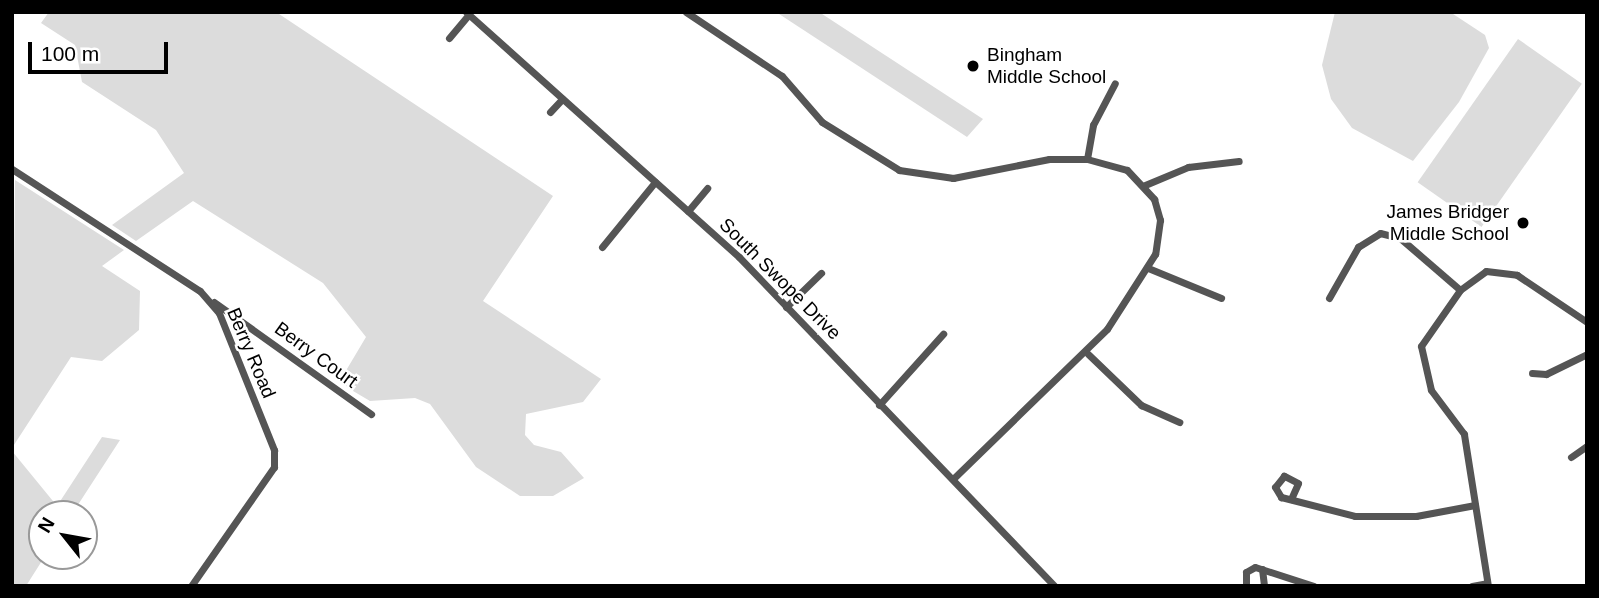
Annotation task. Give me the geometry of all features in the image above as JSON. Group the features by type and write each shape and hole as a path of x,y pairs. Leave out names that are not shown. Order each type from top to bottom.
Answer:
{"street":[{"path":"449,38 470,15 484,12"},
{"path":"686,12 782,76 822,122 899,170 953,178 1049,159 1087,159 1128,170 1145,186 1160,220 1148,268 1088,354 953,479"},
{"name":"South Swope Drive","path":"470,15 688,211 786,307 1055,586"},
{"path":"1087,159 1093,125 1115,83"},
{"path":"550,112 562,99"},
{"path":"1145,186 1188,167 1240,161"},
{"name":"Berry Road","path":"12,169 208,297 269,437 274,467 191,586"},
{"path":"601,247 655,182"},
{"path":"688,211 707,188"},
{"path":"1329,298 1358,247 1380,233 1400,238 1460,290"},
{"path":"1148,268 1221,298"},
{"path":"1472,586 1488,584 1464,434 1431,390 1420,361 1426,335 1460,290 1476,275 1502,270 1587,322"},
{"path":"786,307 821,273"},
{"name":"Berry Court","path":"208,297 371,414"},
{"path":"879,405 938,348 943,334"},
{"path":"1088,354 1141,405 1179,422"},
{"path":"1532,373 1546,374 1587,354"},
{"path":"1571,457 1587,446"},
{"path":"1291,499 1332,512 1386,517 1475,505"},
{"path":"1246,586 1246,572 1261,569 1314,586"},
{"path":"1261,569 1264,586"}],"shaded area":[{"path":"49,12 276,12 553,196 483,301 601,379 583,402 526,414 525,435 534,445 561,452 584,478 553,496 520,496 476,467 430,404 415,398 370,401 348,388 341,379 366,337 323,283 193,201 136,241 112,225 184,173 156,130 82,82 75,45 41,23"},
{"path":"776,12 819,12 983,119 967,137"},
{"path":"1335,12 1450,12 1485,35 1489,48 1459,102 1413,161 1352,128 1331,99 1322,65"},
{"path":"1518,39 1582,84 1482,227 1418,182"},
{"path":"15,180 124,250 102,266 140,291 139,330 102,361 71,357 12,448"},
{"path":"102,437 120,440 81,500 61,500"},
{"path":"12,451 52,500 28,500 28,570 36,570 26,586 12,586"}],"place":[{"name":"Bingham Middle School","path":"973,66"},
{"name":"James Bridger Middle School","path":"1523,223"}]}
